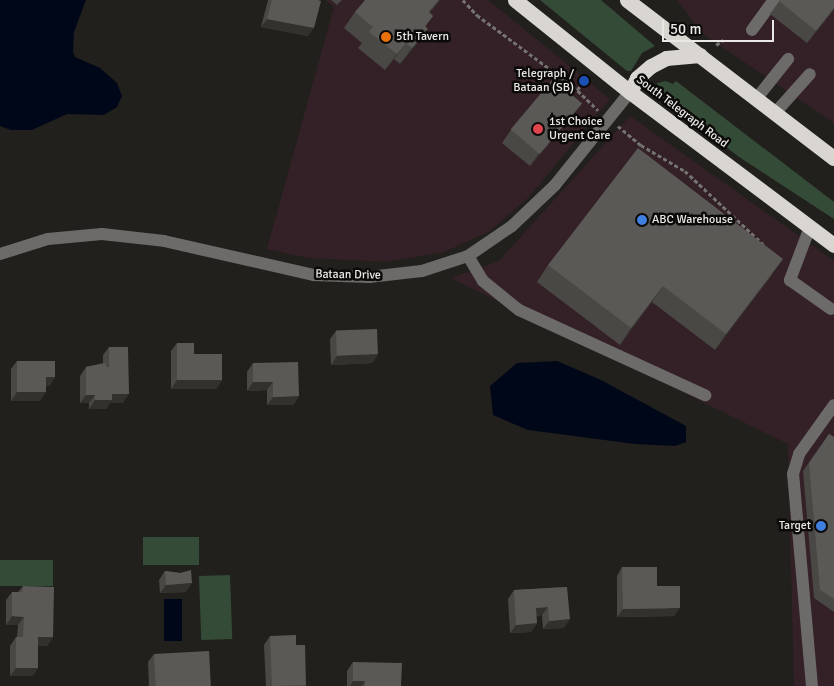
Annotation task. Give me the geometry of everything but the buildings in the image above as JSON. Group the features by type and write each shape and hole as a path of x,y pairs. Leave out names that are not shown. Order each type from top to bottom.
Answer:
{"highway":[{"name":"South Telegraph Road","path":"515,0 630,92 834,245"},
{"path":"627,0 834,158"},
{"path":"630,92 638,78 651,66 666,58 700,55"}],"street":[{"path":"752,30 774,0"},
{"path":"757,98 788,59"},
{"path":"775,113 810,74"},
{"name":"Bataan Drive","path":"0,254 60,236 134,236 192,246 282,269 348,278 407,274 468,256 498,236 544,196 630,92"},
{"path":"810,227 790,280 831,309"},
{"path":"468,256 483,281 519,310 705,395"},
{"path":"812,686 793,474 799,454 834,404"}],"path":[{"path":"463,0 477,15 577,90 598,110"},
{"path":"716,45 723,40"},
{"path":"577,90 584,81"},
{"path":"618,126 641,145 685,171 768,248"}],"shaded area":[{"path":"325,0 488,0 610,99 529,197 490,231 444,252 387,262 308,258 267,249 334,7"},
{"path":"677,0 834,0 834,123 703,34"},
{"path":"630,116 834,261 834,686 794,686 788,444 451,278 499,261"}],"green space":[{"path":"540,0 601,0 655,46 642,53 631,71 627,71"},
{"path":"666,81 673,84 676,81 834,202 834,219 739,157 662,97 657,83"},
{"path":"143,537 199,537 199,565 143,565"},
{"path":"0,560 53,560 53,586 0,586"},
{"path":"230,575 232,639 201,640 199,576"}],"water":[{"path":"0,0 86,0 74,32 73,52 75,57 100,68 117,83 122,96 117,107 104,115 67,114 32,130 11,130 0,126"},
{"path":"557,361 601,380 686,426 686,442 675,446 635,444 528,430 493,415 490,386 517,363"},
{"path":"164,599 182,599 182,641 164,641"}],"place":[{"name":"5th Tavern","path":"386,37"},
{"name":"Telegraph / Bataan (SB)","path":"584,81"},
{"name":"1st Choice Urgent Care","path":"538,129"},
{"name":"ABC Warehouse","path":"642,220"},
{"name":"Target","path":"821,526"}]}
